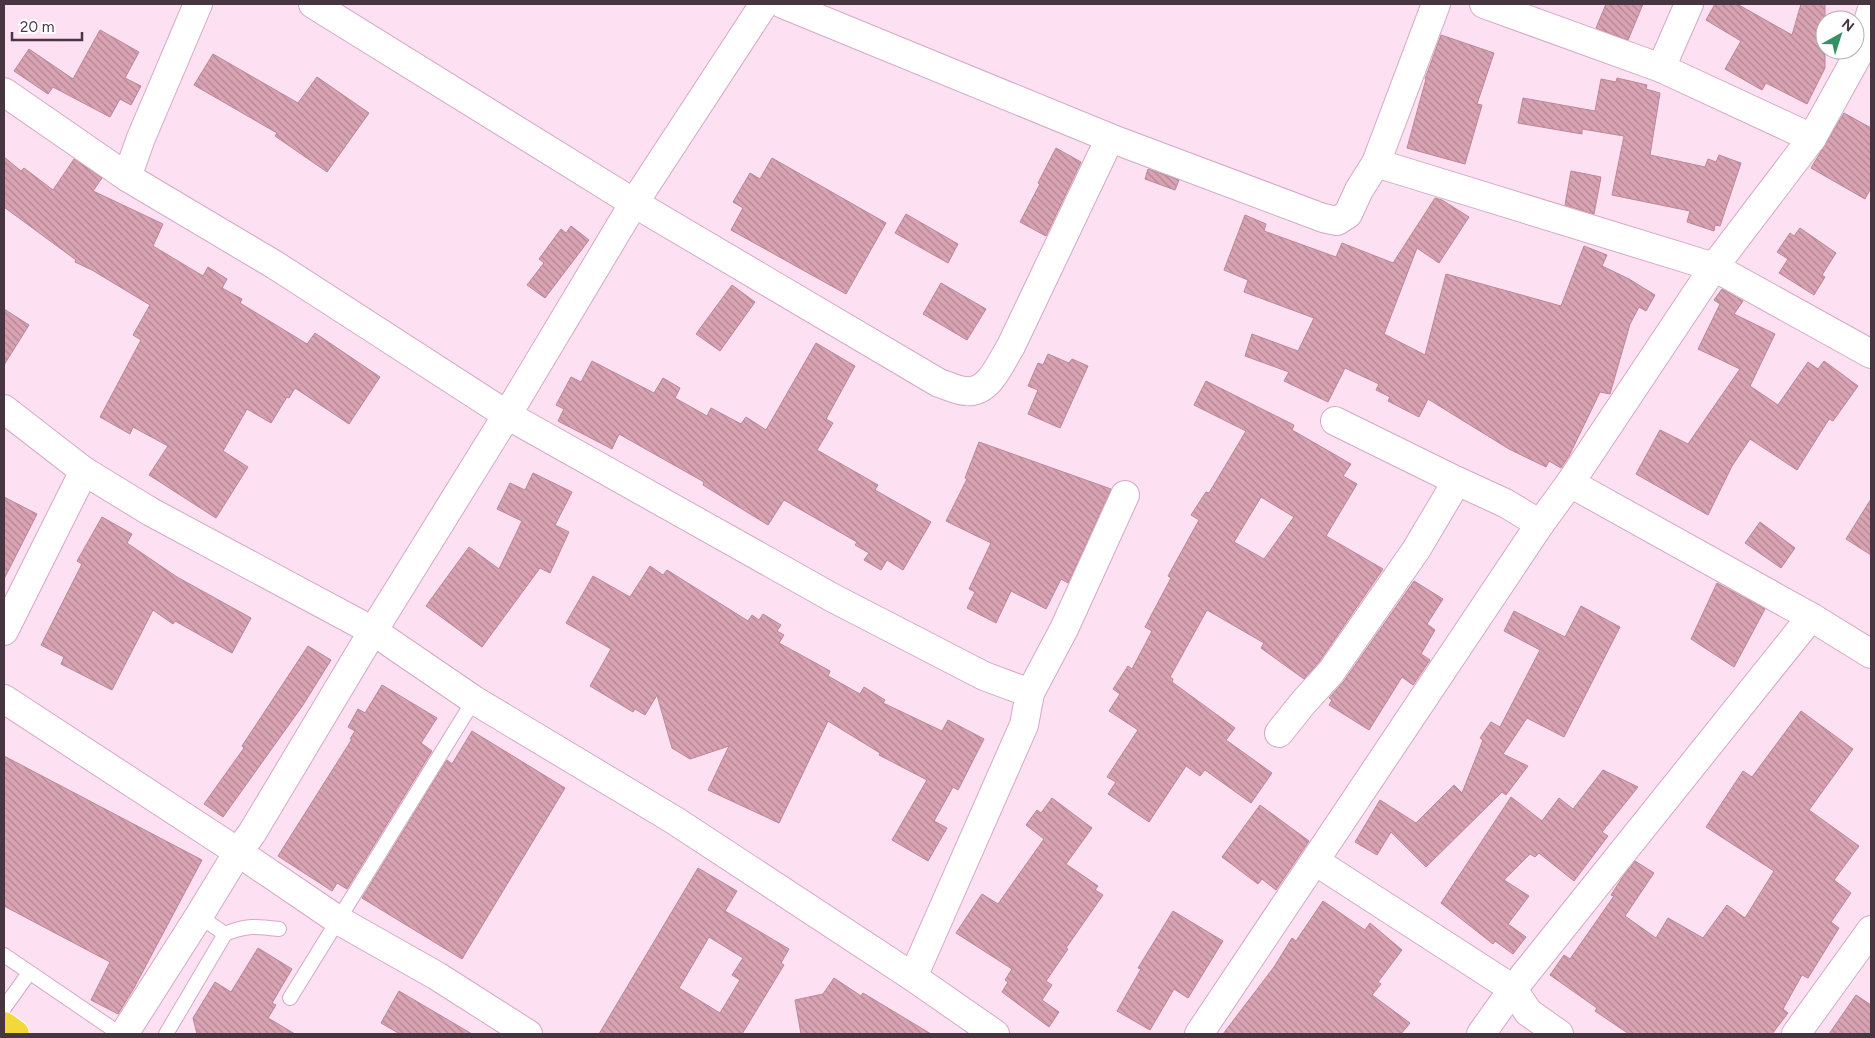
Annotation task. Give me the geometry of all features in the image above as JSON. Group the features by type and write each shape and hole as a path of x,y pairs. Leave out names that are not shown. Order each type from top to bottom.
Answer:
{"highway":[{"path":"4,1026 14,1034"}],"street":[{"path":"128,176 141,138 198,4"},
{"path":"313,4 634,203 939,383 966,392 983,387 994,374 1011,346 1110,138"},
{"path":"124,1034 238,852 252,833 634,203 764,4"},
{"path":"783,4 1110,138 1337,222 1348,214 1359,190 1376,163 1436,4"},
{"path":"1484,4 1661,68 1812,138"},
{"path":"1661,68 1689,4"},
{"path":"1865,56 1871,12"},
{"path":"1200,1034 1714,267 1812,138 1862,60"},
{"path":"4,92 128,176 275,265 507,414 833,598 984,676 1030,693"},
{"path":"1376,163 1714,267 1871,354"},
{"path":"4,409 84,471 151,512 373,631 474,700 674,820 913,977 995,1034"},
{"path":"1335,421 1505,503 1540,524"},
{"path":"4,631 84,471"},
{"path":"1279,733 1331,672 1416,550 1457,481"},
{"path":"1570,483 1811,617 1871,654"},
{"path":"913,977 1024,725 1030,693 1064,629 1125,495"},
{"path":"1480,1034 1513,989 1811,617"},
{"path":"4,699 238,852 338,920 437,976 528,1034"},
{"path":"1315,861 1513,989 1528,1012 1559,1034"},
{"path":"1796,1034 1871,930"}],"lane":[{"path":"290,998 474,700"},
{"path":"199,916 225,934"},
{"path":"166,1034 225,934 242,927 259,926 279,929"},
{"path":"4,955 120,1034"},
{"path":"4,1008 29,973"}],"building":[{"path":"1606,4 1643,4 1628,40 1596,28"},
{"path":"1715,4 1737,4 1792,35 1801,4 1825,4 1825,10 1815,10 1815,60 1825,60 1825,68 1807,104 1766,83 1762,90 1725,69 1741,41 1706,20"},
{"path":"100,30 139,52 125,78 141,86 131,105 120,99 110,117 53,87 48,94 14,71 29,49 73,79"},
{"path":"1441,35 1494,53 1477,104 1482,105 1465,164 1407,148 1425,79"},
{"path":"213,54 298,103 317,77 369,113 327,172 275,136 277,133 194,85"},
{"path":"1617,78 1647,85 1646,89 1660,93 1650,155 1705,167 1708,159 1716,162 1719,155 1741,163 1720,226 1715,225 1714,231 1687,222 1690,211 1612,195 1624,136 1582,129 1582,134 1518,123 1523,98 1595,111 1601,79 1616,82"},
{"path":"1844,113 1871,128 1871,188 1865,199 1811,168"},
{"path":"1056,148 1081,162 1046,236 1020,222"},
{"path":"4,157 21,171 24,168 53,190 74,159 102,178 93,191 163,224 153,246 203,276 208,267 227,279 222,288 242,299 240,303 307,344 315,333 380,377 349,424 295,388 289,398 287,397 271,423 247,409 223,451 248,467 216,518 149,475 168,446 133,427 130,434 100,417 141,340 133,335 150,305 92,270 75,262 76,260 4,207"},
{"path":"772,158 886,223 846,294 731,230 743,208 733,202 750,173 760,179"},
{"path":"1148,169 1179,180 1175,190 1145,179"},
{"path":"1571,171 1601,177 1594,214 1565,205"},
{"path":"1435,198 1442,200 1469,217 1439,263 1417,248 1384,334 1425,355 1446,274 1561,306 1584,246 1607,255 1602,266 1629,279 1655,295 1646,311 1639,307 1630,324 1610,394 1600,392 1569,456 1561,468 1549,461 1546,467 1509,449 1428,399 1419,417 1388,401 1390,397 1376,390 1379,384 1345,368 1328,402 1284,381 1289,372 1245,356 1252,334 1298,351 1314,318 1244,292 1248,280 1224,270 1245,215 1266,224 1264,231 1336,257 1342,243 1393,263"},
{"path":"906,214 958,244 948,263 895,233"},
{"path":"571,226 589,240 545,298 527,285 544,263 539,259 561,229 566,233"},
{"path":"1800,228 1836,253 1822,275 1825,277 1814,295 1779,273 1788,259 1777,252 1790,233 1794,236"},
{"path":"941,283 986,309 967,340 923,314"},
{"path":"732,285 755,302 720,351 696,334"},
{"path":"1722,289 1743,301 1734,314 1775,334 1750,386 1778,405 1808,362 1818,369 1824,361 1858,386 1833,421 1829,419 1797,470 1750,439 1732,466 1708,515 1636,474 1660,430 1688,444 1740,369 1698,349 1720,304 1714,300"},
{"path":"4,309 29,325 4,365"},
{"path":"816,343 855,366 826,419 833,423 817,450 878,485 875,490 931,522 903,570 887,560 881,570 864,560 869,553 855,545 857,542 784,500 768,525 703,485 704,482 619,434 612,449 558,421 564,409 556,405 571,377 581,382 592,361 654,393 663,378 680,388 675,398 707,416 711,408 741,424 746,417 766,430"},
{"path":"1048,354 1069,363 1072,359 1088,366 1060,428 1028,414 1038,390 1028,386 1038,363 1043,365"},
{"path":"1206,381 1294,425 1292,430 1351,464 1343,476 1357,484 1326,536 1383,569 1319,662 1304,679 1261,648 1264,643 1207,610 1170,677 1173,679 1172,682 1235,728 1226,740 1272,773 1251,803 1205,770 1200,776 1186,766 1149,822 1108,794 1116,782 1107,777 1138,730 1109,711 1120,694 1113,689 1128,666 1132,669 1152,631 1145,627 1171,578 1168,576 1199,520 1191,515 1206,492 1209,493 1246,431 1194,405","holes":["1261,497 1294,517 1264,559 1234,542"]},
{"path":"979,442 1111,489 1068,583 1061,579 1046,609 1011,591 996,623 967,608 975,592 969,589 991,543 946,521 967,479 965,478"},
{"path":"533,473 572,492 555,525 569,532 550,573 540,568 482,647 426,606 469,547 499,569 522,521 497,509 510,483 525,490"},
{"path":"4,497 37,514 4,579"},
{"path":"1871,499 1871,555 1846,539"},
{"path":"102,517 132,534 127,543 177,577 251,618 232,653 175,621 173,624 153,610 112,690 61,664 64,657 41,645 82,564 77,561"},
{"path":"1760,522 1795,548 1781,568 1745,543"},
{"path":"650,566 663,575 667,570 748,621 752,615 759,620 763,614 781,625 777,631 784,635 779,643 830,671 828,676 860,694 864,687 885,700 883,703 942,731 948,720 984,739 958,790 953,787 934,821 947,828 928,861 892,840 927,780 879,755 880,753 828,721 779,823 708,790 729,746 690,759 672,748 657,695 645,715 635,709 633,712 590,686 611,649 566,623 593,576 630,597"},
{"path":"1414,581 1443,599 1427,624 1435,630 1421,654 1430,660 1413,685 1402,677 1369,730 1329,705 1332,700 1329,698 1344,681"},
{"path":"1717,583 1765,609 1734,667 1691,639"},
{"path":"1581,606 1620,627 1564,737 1527,718 1503,754 1528,766 1506,795 1502,792 1426,867 1391,832 1377,855 1355,842 1380,800 1416,823 1454,785 1462,793 1483,740 1480,738 1491,722 1500,727 1540,650 1504,631 1514,611 1565,637"},
{"path":"308,646 331,660 303,705 223,817 204,804 244,748 242,746"},
{"path":"382,685 437,718 421,743 432,751 347,889 337,883 332,891 278,856 352,739 350,739 355,731 348,727 358,709 365,713"},
{"path":"1801,711 1853,749 1809,810 1859,846 1834,880 1851,893 1831,922 1839,928 1808,978 1802,975 1783,1009 1788,1013 1772,1034 1629,1034 1595,1011 1597,1008 1550,975 1564,955 1570,959 1614,896 1611,895 1635,861 1654,873 1625,916 1656,938 1668,918 1703,938 1727,905 1745,918 1774,871 1706,827 1743,771 1752,777"},
{"path":"472,731 565,788 462,959 362,898 447,760 452,764"},
{"path":"4,756 202,860 134,988 118,1014 91,1000 110,962 4,906"},
{"path":"1603,770 1638,787 1602,832 1608,836 1574,881 1539,853 1535,857 1530,854 1504,880 1529,896 1508,924 1526,937 1513,954 1495,941 1493,944 1441,903 1511,797 1542,821 1559,798 1573,809"},
{"path":"1052,798 1092,828 1066,864 1098,886 1095,890 1103,895 1066,948 1068,949 1046,981 1052,985 1042,1000 1059,1012 1049,1027 1002,992 1008,982 1005,980 1012,969 956,933 982,894 998,904 1044,839 1026,825 1037,810 1041,813"},
{"path":"1260,805 1309,841 1276,890 1262,879 1258,884 1222,857"},
{"path":"698,868 737,891 725,911 789,949 781,963 784,965 742,1034 599,1034","holes":["709,937 743,958 732,975 740,980 720,1013 679,988"]},
{"path":"1323,901 1365,930 1370,923 1402,950 1378,982 1381,984 1372,995 1410,1023 1401,1034 1223,1034 1274,967 1292,938 1296,941"},
{"path":"1173,911 1223,941 1188,998 1174,989 1150,1030 1117,1011 1141,969 1138,968"},
{"path":"258,948 292,969 272,1003 276,1005 268,1018 295,1034 197,1034 193,1018 215,982 231,992"},
{"path":"834,978 861,996 863,993 931,1034 801,1034 795,1000 823,994"},
{"path":"399,991 472,1034 400,1034 381,1023"},
{"path":"1856,995 1871,1005 1871,1034 1829,1034"}]}
